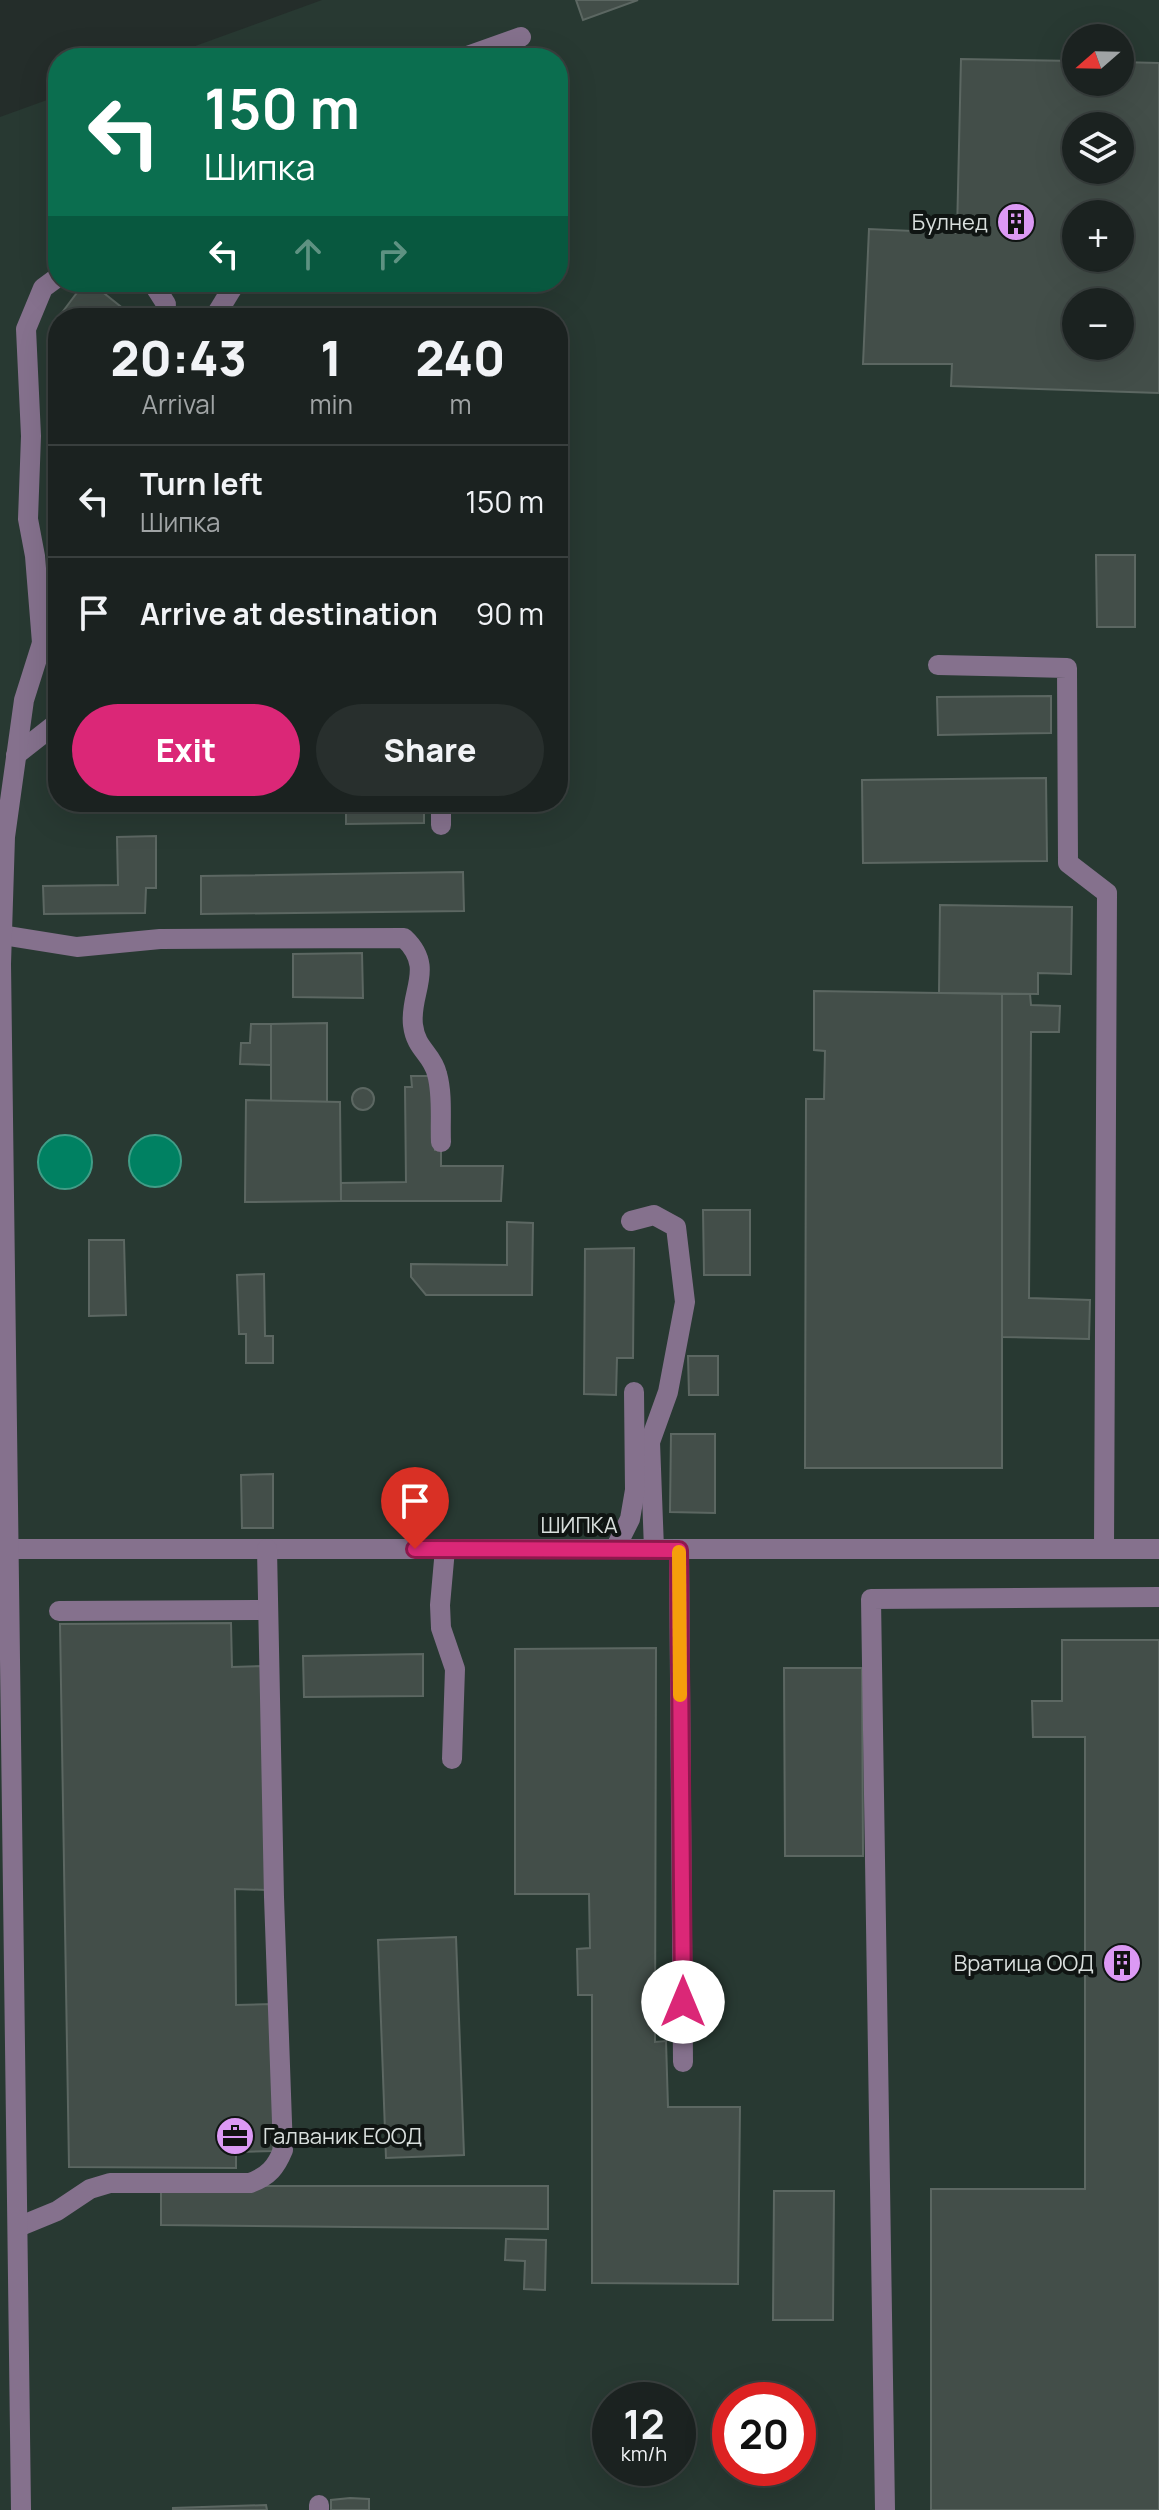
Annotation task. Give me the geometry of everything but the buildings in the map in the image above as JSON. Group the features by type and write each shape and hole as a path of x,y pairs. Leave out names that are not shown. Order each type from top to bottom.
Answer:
{"street":[{"path":"490,48 521,37"},
{"path":"42,643 35,556 28,519 31,436 26,329 43,288 48,284"},
{"path":"21,2510 18,2227 8,2124 2,935 5,837 24,700 48,632"},
{"path":"938,665 1067,668 1068,863 1107,893 1104,1549"},
{"path":"16,755 48,730"},
{"path":"441,812 441,825"},
{"path":"2,935 77,947 160,939 404,938 414,948 420,963 412,1022 417,1043 431,1058 438,1076 441,1142"},
{"path":"631,1221 654,1215 676,1227 685,1302 668,1392 650,1442 654,1549"},
{"path":"615,1549 630,1519 635,1490 634,1392"},
{"name":"ШИПКА","path":"4,1547 1159,1549"},
{"path":"18,2227 57,2211 90,2189 110,2183 250,2183 265,2177 276,2166 283,2150 267,1549"},
{"path":"445,1549 440,1605 441,1628 455,1669 452,1759"},
{"path":"679,1550 683,2062"},
{"path":"885,2510 871,1599 1159,1597"},
{"path":"59,1611 267,1610"}],"shaded area":[{"path":"322,0 1159,0 1159,2510 0,2510 0,117 48,100 48,292 568,292 568,48 190,48"},
{"path":"65,1135 84,1143 92,1162 84,1181 65,1189 46,1181 38,1162 46,1143"},
{"path":"155,1135 174,1142 181,1161 174,1180 155,1187 136,1180 129,1161 136,1142"}],"slow traffic":[{"path":"679,1552 680,1695"}],"place":[{"name":"Булнед","path":"1016,222"},
{"name":"Вратица ООД","path":"1122,1963"},
{"name":"Галваник ЕООД","path":"235,2136"}],"route":[{"path":"415,1549 679,1550 683,2002"}]}
